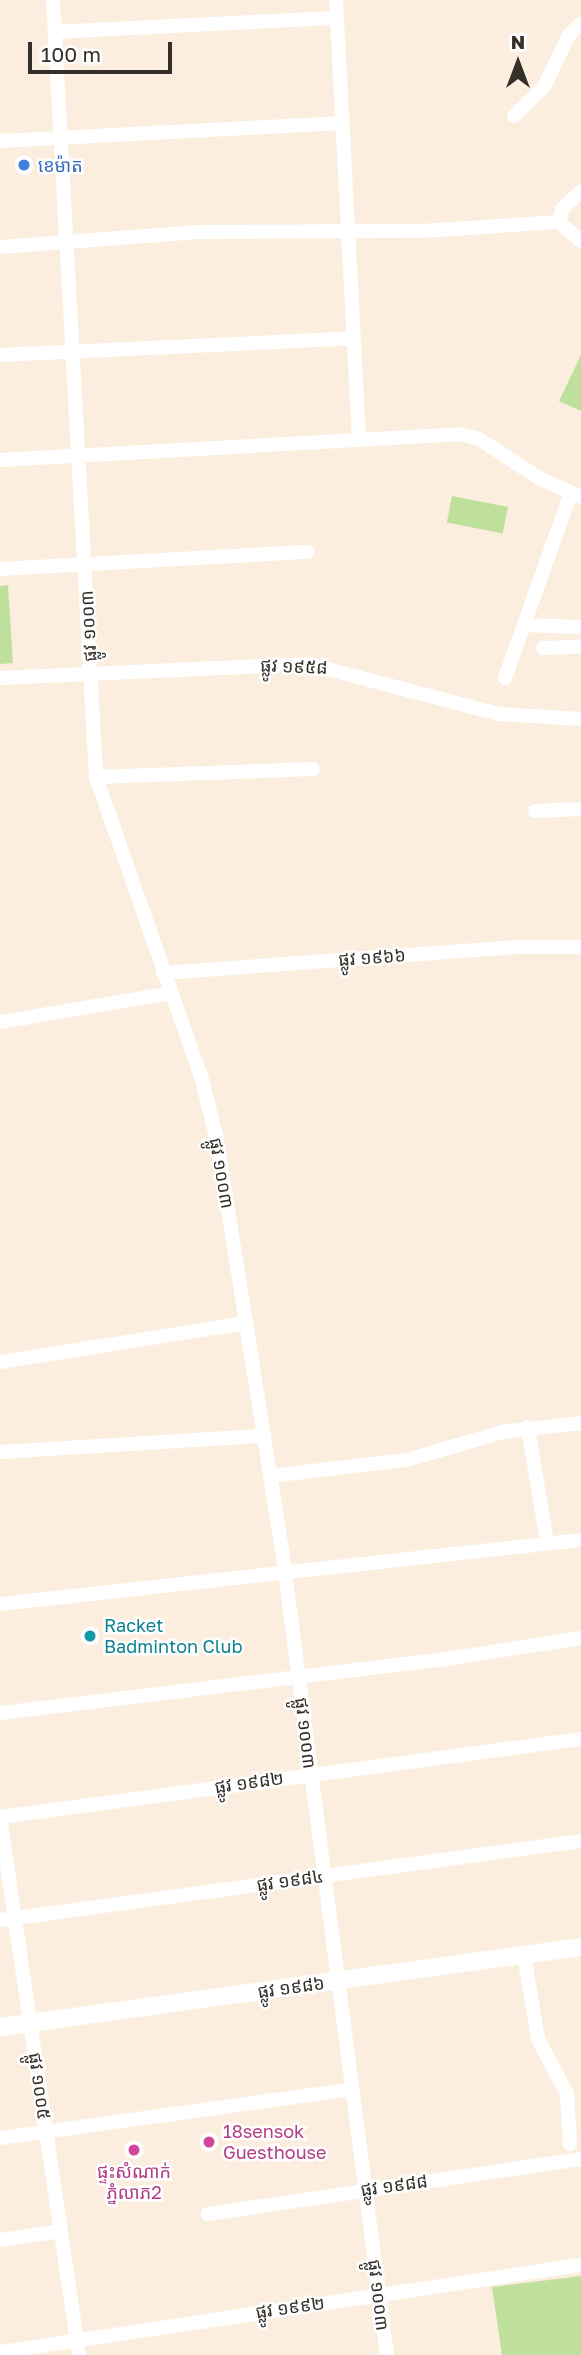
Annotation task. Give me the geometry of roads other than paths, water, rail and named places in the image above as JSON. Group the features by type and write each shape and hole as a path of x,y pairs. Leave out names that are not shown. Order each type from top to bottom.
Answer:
{"main road":[{"name":"ផ្លូវ ១៩៨៦","path":"0,2027 581,1947"}],"street":[{"name":"ផ្លូវ ១០០៣","path":"54,0 96,777 201,1076 217,1140 285,1571 387,2355"},
{"path":"336,0 359,438"},
{"path":"55,32 336,18"},
{"path":"514,117 544,87 569,34 581,24"},
{"path":"0,141 342,123"},
{"path":"559,222 562,209 581,191"},
{"path":"0,247 198,232 424,231 559,222 581,242"},
{"path":"0,355 354,338"},
{"path":"0,460 359,438 459,434 479,439 576,495 505,678"},
{"path":"0,569 308,552"},
{"path":"524,625 581,628"},
{"path":"543,648 581,647"},
{"name":"ផ្លូវ ១៩៥៨","path":"0,678 307,664 499,714 581,719"},
{"path":"96,777 313,769"},
{"path":"535,811 581,809"},
{"name":"ផ្លូវ ១៩៦៦","path":"163,973 519,947 581,947"},
{"path":"0,1022 170,993"},
{"path":"0,1362 247,1322"},
{"path":"270,1476 407,1460 528,1427 581,1423"},
{"path":"528,1427 547,1544"},
{"path":"0,1452 264,1436"},
{"path":"0,1604 285,1571 356,1568 442,1553 581,1540"},
{"path":"0,1713 298,1674 440,1660 581,1638"},
{"name":"ផ្លូវ ១៩៨២","path":"0,1817 312,1773 581,1740"},
{"name":"ផ្លូវ ១០០៥","path":"0,1817 7,1919 30,2023 79,2355"},
{"name":"ផ្លូវ ១៩៨៤","path":"7,1919 581,1840"},
{"path":"524,1955 542,2051 567,2094 570,2144"},
{"path":"0,2138 353,2089"},
{"name":"ផ្លូវ ១៩៨៨","path":"208,2214 581,2159"},
{"path":"0,2241 60,2231"},
{"name":"ផ្លូវ ១៩៩២","path":"0,2352 76,2338 581,2264"}],"place":[{"name":"ខេម៉ាត","path":"24,165"},
{"name":"Racket Badminton Club","path":"90,1636"},
{"name":"18sensok Guesthouse","path":"209,2142"},
{"name":"ផ្ទះសំណាក់ ភ្នំលាភ2","path":"134,2150"}]}
